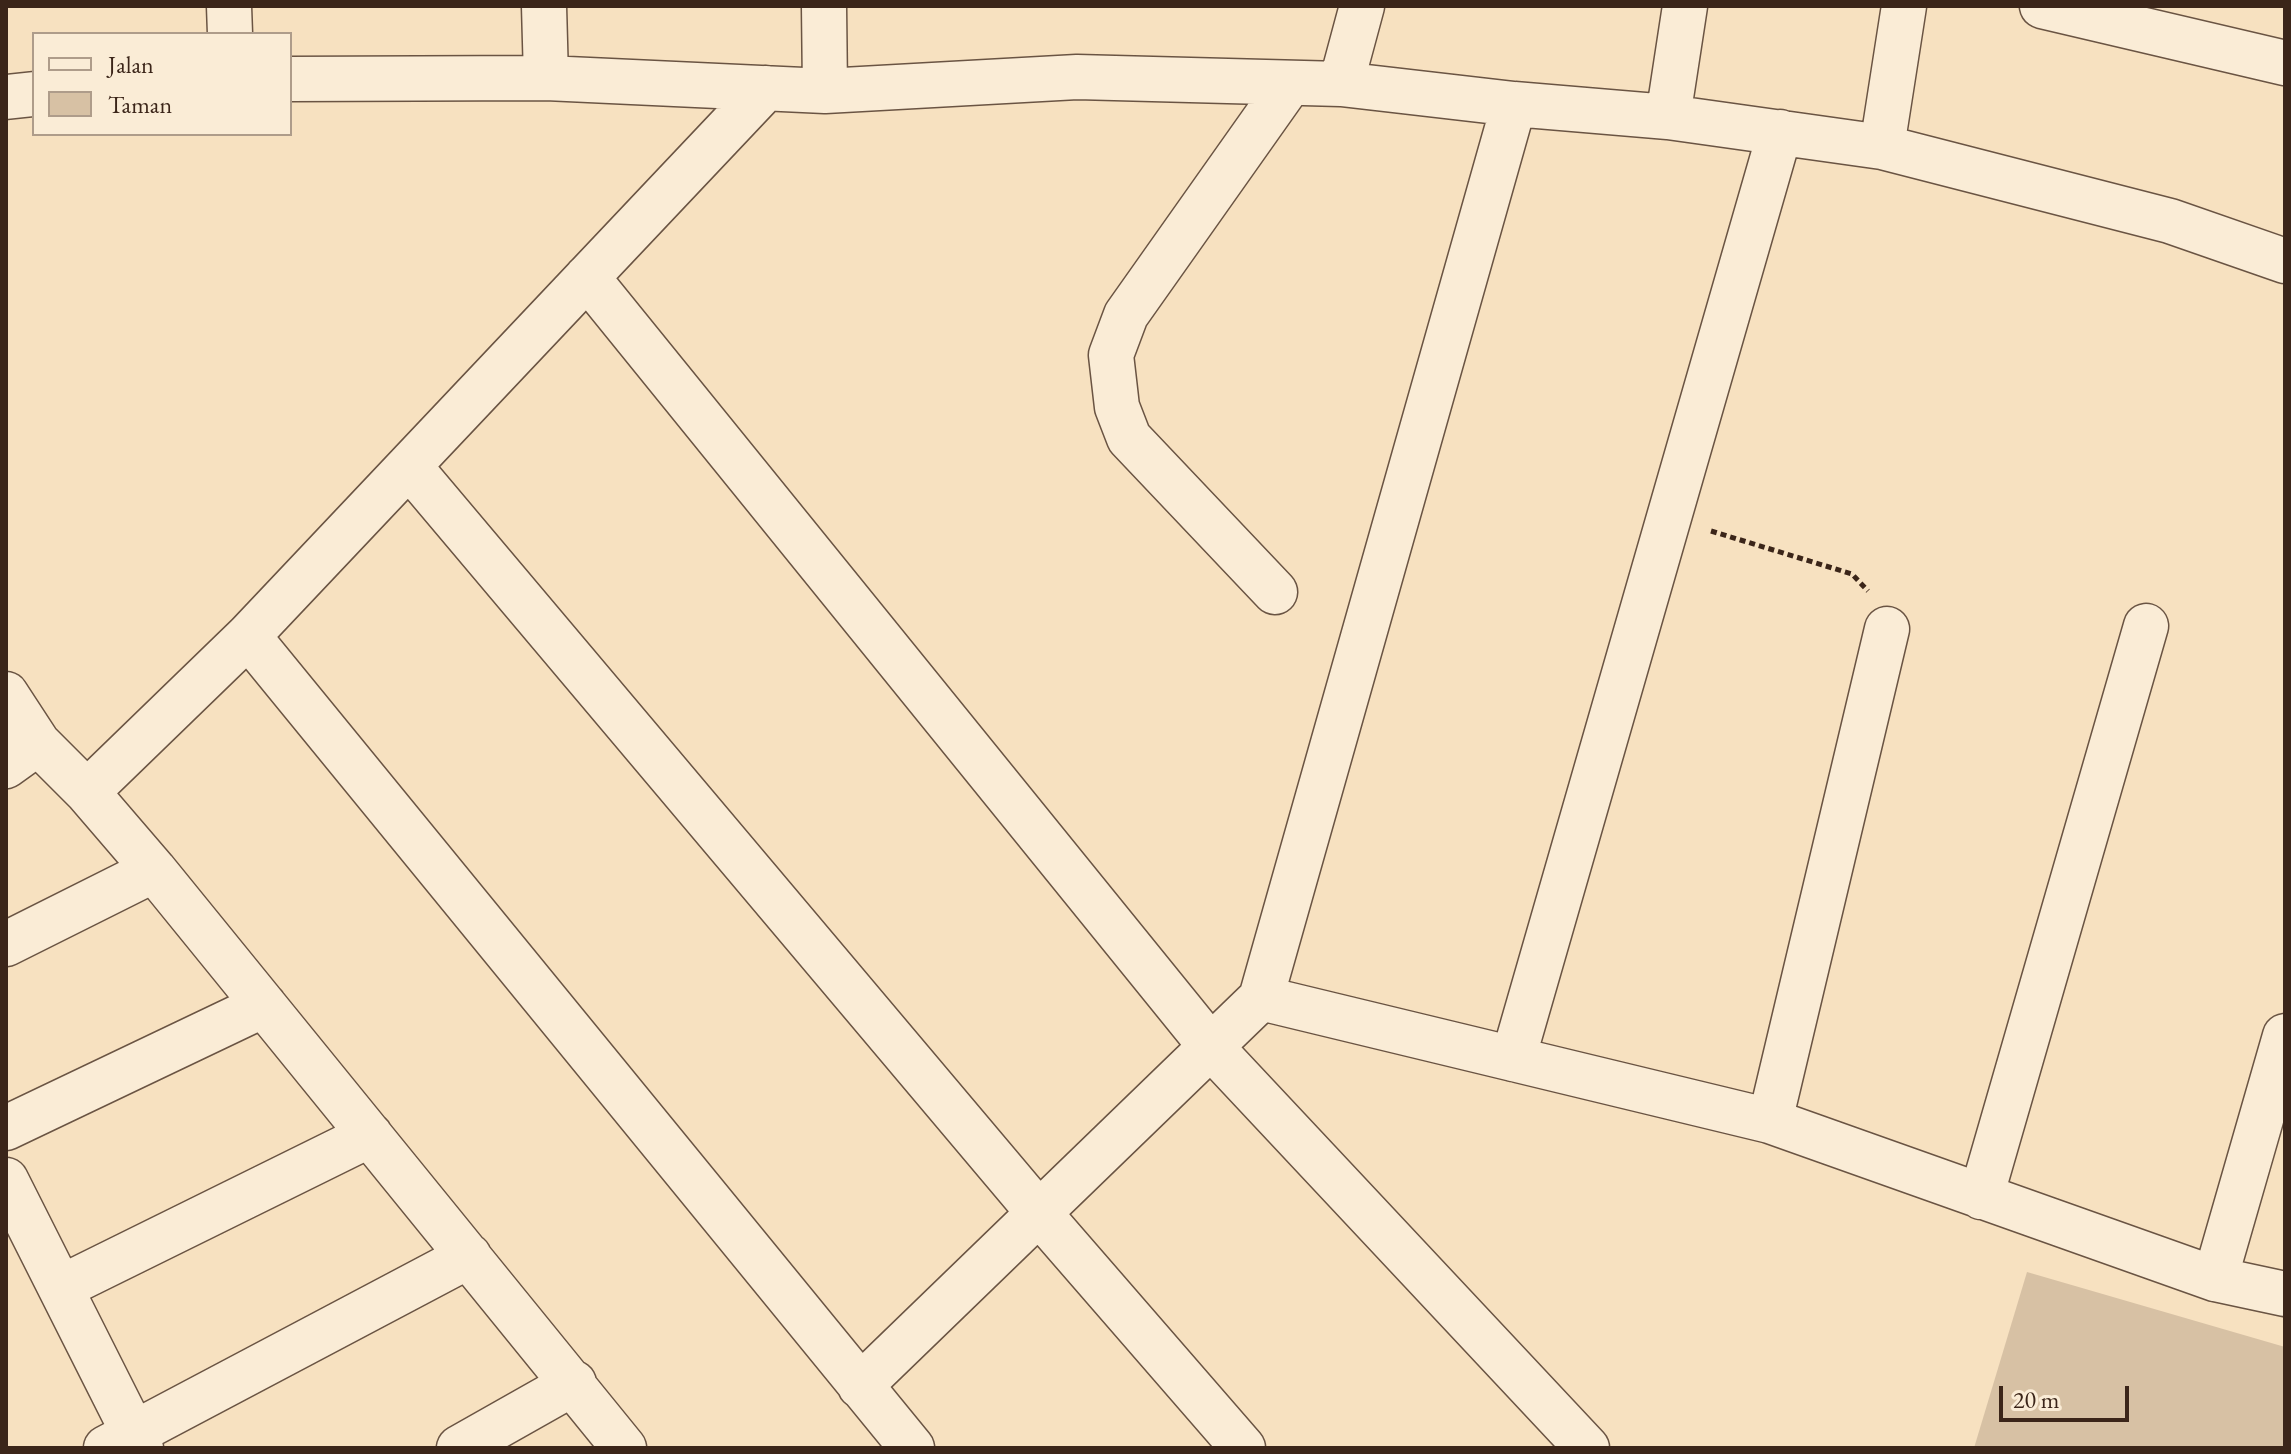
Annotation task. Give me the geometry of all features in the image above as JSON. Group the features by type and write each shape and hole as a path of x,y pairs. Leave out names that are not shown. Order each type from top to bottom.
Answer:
{"street":[{"path":"229,6 230,32"},
{"path":"544,6 546,78"},
{"path":"824,6 825,91"},
{"path":"1341,84 1362,6"},
{"path":"1668,117 1685,6"},
{"path":"1882,147 1904,6"},
{"path":"2042,6 2285,63"},
{"path":"292,79 546,78 825,91 1077,77 1341,84 1514,104 1668,117 1882,147 2170,221 2285,261"},
{"path":"1275,592 1129,438 1117,407 1111,355 1126,315 1290,83"},
{"path":"87,792 248,636 766,88"},
{"path":"860,1386 1261,998 1514,104"},
{"path":"1513,1059 1780,132"},
{"path":"587,277 1212,1048 1587,1448"},
{"path":"409,466 1039,1213 1243,1448"},
{"path":"1981,1197 2146,626"},
{"path":"1770,1121 1887,629"},
{"path":"248,636 912,1448"},
{"path":"6,694 22,754 87,792 574,1383 624,1448"},
{"path":"6,944 154,870"},
{"path":"1261,998 1770,1121 2215,1279 2285,1294"},
{"path":"6,1128 264,1005"},
{"path":"2215,1279 2285,1036"},
{"path":"62,1287 370,1135"},
{"path":"6,1180 62,1287 127,1443 469,1256"},
{"path":"459,1448 574,1383"}],"path":[{"path":"1668,518 1852,574 1881,608 1887,629"}],"green space":[{"path":"2027,1272 2285,1347 2285,1448 1974,1448"}]}
